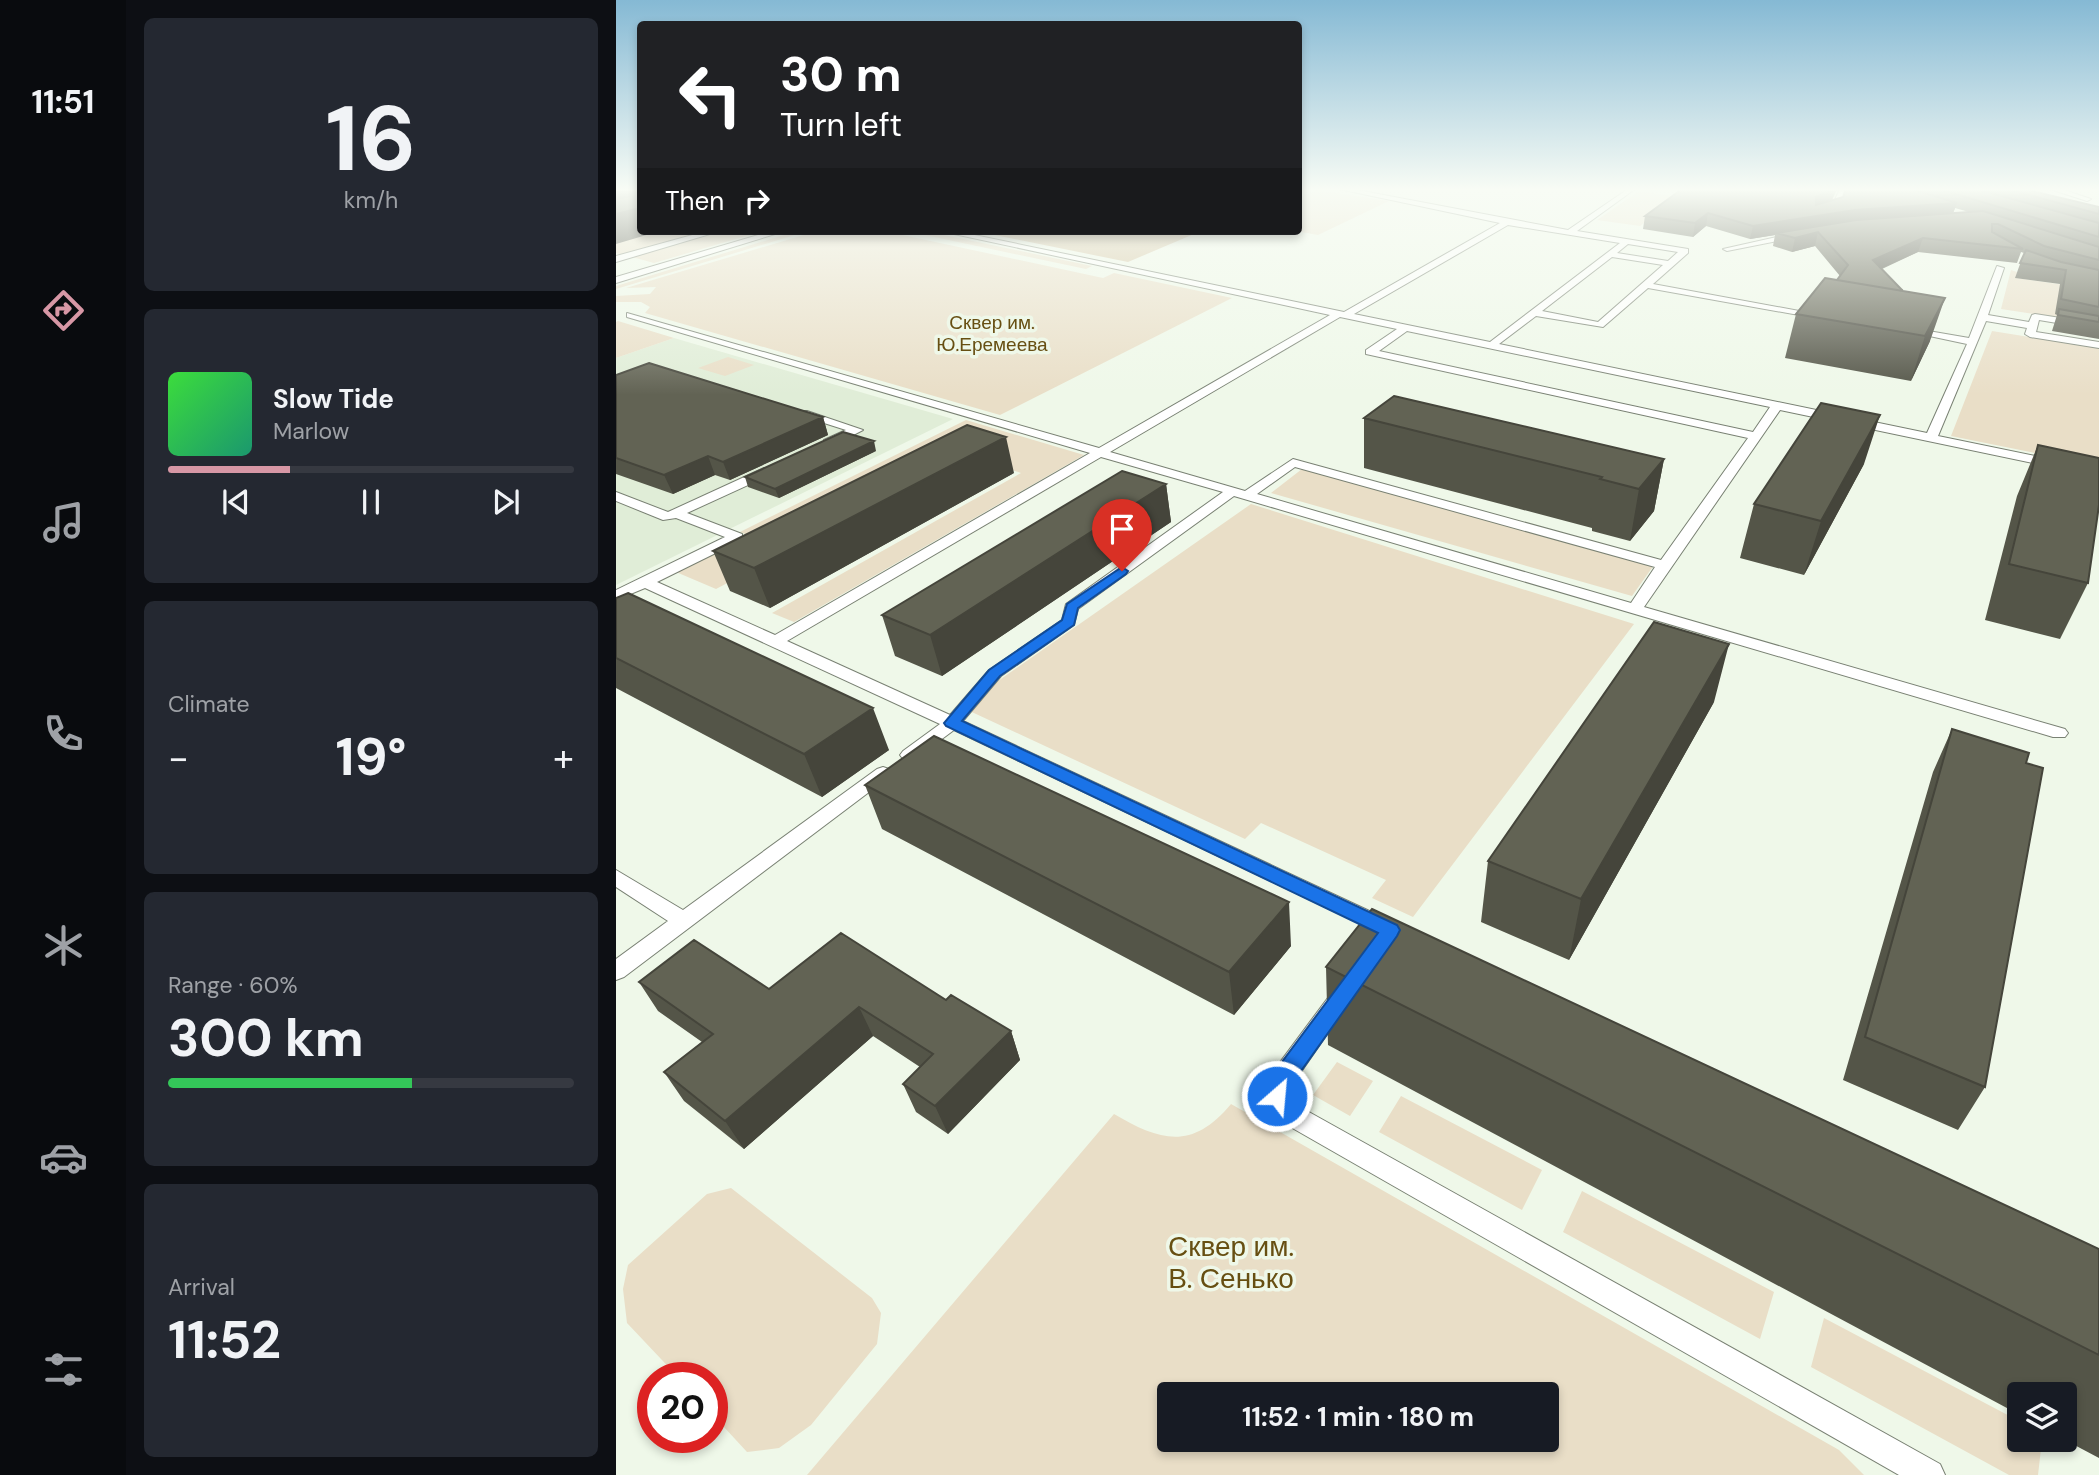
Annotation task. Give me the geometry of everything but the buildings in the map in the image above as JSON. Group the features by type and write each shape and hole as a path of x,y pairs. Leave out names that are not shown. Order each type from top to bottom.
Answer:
{"lane":[{"path":"619,277 686,258"},
{"path":"1071,258 2099,473"},
{"path":"776,641 1100,452 1443,258"},
{"path":"1491,346 1605,258"},
{"path":"1633,258 1670,264"},
{"path":"1535,313 1600,325 1677,258"},
{"path":"1931,437 1973,342 2000,268"},
{"path":"1646,285 1839,319"},
{"path":"630,315 2059,733"},
{"path":"1982,317 2032,326"},
{"path":"2099,327 2035,317 2030,334 2099,345"},
{"path":"1405,328 1370,352 1756,436"},
{"path":"1906,330 1973,342"},
{"path":"1635,609 1777,406"},
{"path":"793,410 857,430 821,446"},
{"path":"616,496 668,517 785,463"},
{"path":"616,971 952,723 995,673 1069,622 1071,607 1240,493 1293,463 1664,565"},
{"path":"616,596 737,537 676,514"},
{"path":"645,582 952,723 1396,933 1375,953"},
{"path":"616,877 683,921"},
{"path":"1359,975 1278,1085 1277,1096 1282,1109 1929,1475"}],"shaded area":[{"path":"1107,258 1138,258 1128,262"},
{"path":"674,338 953,419 616,585 616,358"}],"green space":[{"path":"635,258 672,258 654,263"},
{"path":"709,258 719,258 616,289 616,286"},
{"name":"Сквер им. Ю.Еремеева","path":"727,258 1009,258 1103,278 1114,273 1232,298 1000,415 645,313 650,307 641,302 616,302 616,296 650,294 656,287 626,288"},
{"path":"1033,258 1053,258 1092,266 1086,269"},
{"path":"2011,270 2017,272 2016,278 2099,290 2099,324 2001,309"},
{"path":"618,321 674,338 616,358"},
{"path":"1992,331 2099,348 2099,466 1951,436"},
{"path":"728,357 754,365 725,376 698,368"},
{"path":"966,420 1084,455 794,622 772,613 1021,473 969,456 716,589 676,572 748,535 740,532"},
{"path":"1302,469 1654,565 1632,596 1271,493"},
{"path":"1251,504 1634,624 1413,917 1372,898 1386,880 1261,823 1245,839 961,707"},
{"path":"1337,1062 1373,1081 1350,1116 1313,1095"},
{"path":"1401,1096 1542,1170 1522,1210 1379,1132"},
{"name":"Сквер им. В. Сенько","path":"1231,1104 1839,1450 1864,1475 807,1475 1114,1114 1161,1135 1189,1135 1203,1129"},
{"path":"731,1188 872,1298 881,1313 877,1344 811,1425 779,1448 747,1452 728,1431 728,1362 664,1362 627,1323 623,1289 628,1265 707,1194"},
{"path":"1582,1191 1774,1292 1760,1339 1563,1232"},
{"path":"1824,1318 2007,1415 2007,1452 2041,1452 2038,1475 2009,1475 1811,1367"}],"route":[{"path":"1122,571 1071,607 1069,622 995,673 952,723 1391,930 1278,1085 1277,1096"}]}
